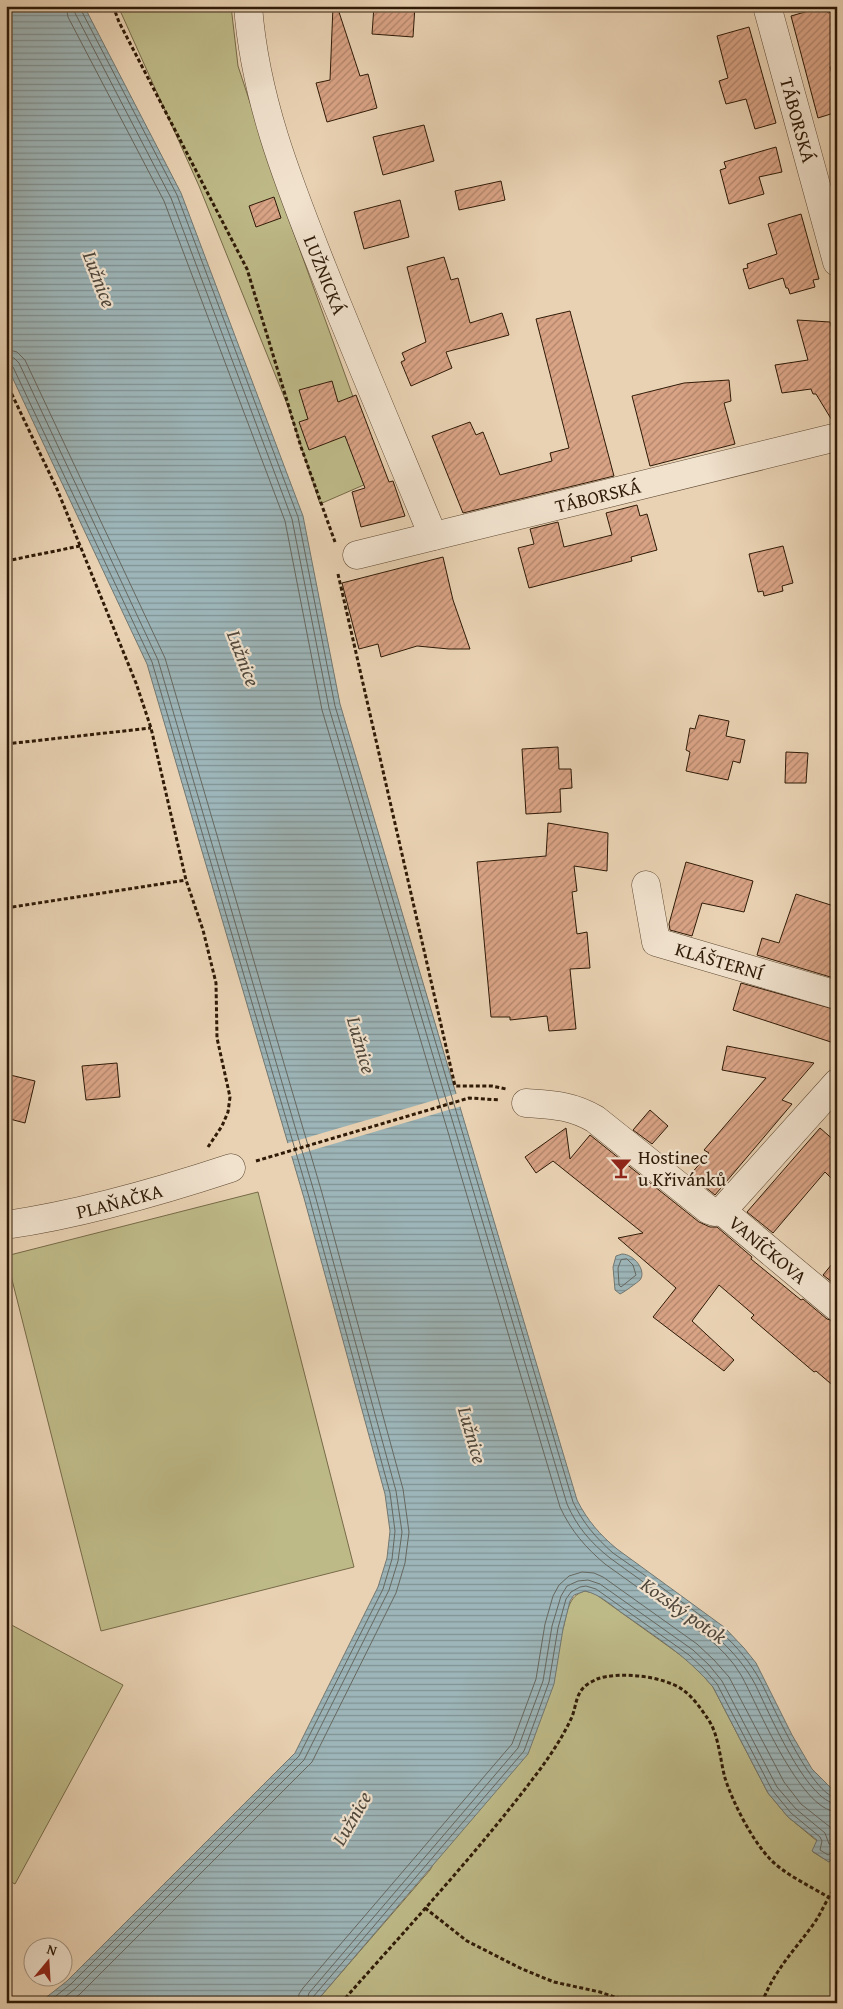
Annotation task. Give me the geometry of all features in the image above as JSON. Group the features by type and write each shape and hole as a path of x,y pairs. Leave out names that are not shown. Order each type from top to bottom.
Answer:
{"street":[{"name":"LUŽNICKÁ","path":"248,6 250,43 264,107 284,172 434,536"},
{"name":"TÁBORSKÁ","path":"767,6 837,262"},
{"name":"TÁBORSKÁ","path":"351,561 434,536 837,437"},
{"name":"KLÁŠTERNÍ","path":"646,885 656,942 837,995"},
{"path":"517,1096 580,1110 595,1119 709,1210 715,1212 722,1210 837,1083"},
{"name":"PLAŇAČKA","path":"6,1226 42,1220 182,1184 231,1168"},
{"name":"VANÍČKOVA","path":"722,1210 837,1307"}],"path":[{"path":"113,6 119,22 247,269 301,446 351,561 338,573 455,1086 492,1086 517,1096"},
{"path":"6,382 57,489 136,683 151,728 186,880 204,930 216,983 217,1038 230,1098 228,1112 222,1126 207,1148"},
{"path":"6,561 80,546"},
{"path":"6,744 151,728"},
{"path":"6,908 186,880"},
{"path":"277,1155 469,1098 517,1096"},
{"path":"341,2003 425,1908 542,1767 572,1718 578,1697 584,1687 597,1679 621,1676 646,1677 666,1682 683,1690 698,1705 710,1724 726,1780 738,1808 757,1842 771,1860 828,1897"},
{"path":"762,2003 782,1963 805,1937 820,1915 828,1897 837,1886"},
{"path":"425,1908 467,1941 522,1969 554,1982 600,1992 632,2003"}],"shaded area":[{"path":"118,6 231,6 238,66 283,203 382,477 320,504 289,409 199,186"},
{"path":"258,1192 354,1567 101,1631 6,1256"},
{"path":"585,1591 594,1593 686,1659 700,1672 713,1687 768,1793 788,1817 817,1841 813,1852 829,1862 837,1853 837,2003 315,2003 430,1870 563,1629 569,1606 575,1596"},
{"path":"6,1622 123,1685 15,1884 6,1879"}],"water":[{"path":"6,6 84,6 181,193 303,516 340,704 577,1500 590,1521 611,1544 724,1627 756,1663 792,1735 812,1769 837,1794 837,1853 829,1862 812,1851 817,1840 788,1817 768,1793 713,1687 693,1666 660,1640 601,1598 585,1591 574,1595 570,1601 563,1629 554,1684 528,1754 315,2003 39,2003 61,1986 72,1986 72,1976 295,1753 378,1587 387,1558 390,1531 385,1494 304,1198 147,664 6,364"},
{"path":"622,1254 635,1260 641,1268 642,1276 639,1281 620,1294 615,1290 613,1267 616,1256"}],"pier":[{"path":"459,1093 462,1106 289,1157 285,1144"}],"building":[{"path":"333,6 337,6 360,76 368,74 377,108 327,122 316,83 330,80"},
{"path":"374,6 415,6 413,37 372,34"},
{"path":"826,6 828,13 833,11 837,25 837,65 830,67 837,92 837,112 818,118 791,16"},
{"path":"749,27 776,123 755,129 746,99 726,104 719,81 728,78 717,36"},
{"path":"424,125 434,161 383,175 373,137"},
{"path":"776,147 782,172 759,177 764,194 729,204 720,170 726,168 724,162"},
{"path":"501,181 505,200 459,210 455,191"},
{"path":"274,197 281,218 256,227 249,206"},
{"path":"400,200 409,237 364,249 354,212"},
{"path":"801,214 819,279 813,280 815,287 790,294 783,278 749,289 743,269 748,268 747,264 777,254 768,224"},
{"path":"444,257 451,280 458,278 470,323 502,313 509,335 446,352 452,368 411,386 401,362 405,360 402,353 426,342 407,267"},
{"path":"570,311 614,476 463,513 432,436 470,422 476,435 483,432 500,475 552,461 550,453 569,448 536,319"},
{"path":"797,320 830,322 837,348 837,422 833,422 811,389 782,393 775,365 808,360"},
{"path":"729,380 731,401 724,403 735,444 650,466 632,396 684,383"},
{"path":"332,381 338,402 356,395 389,482 393,481 405,516 361,527 352,492 365,488 345,436 309,450 299,422 308,419 299,390"},
{"path":"637,505 640,516 647,514 657,550 631,557 632,561 529,588 518,548 534,544 530,529 558,522 564,547 612,535 606,513"},
{"path":"783,546 793,583 782,586 783,591 764,596 763,591 758,592 749,554"},
{"path":"443,557 453,600 470,649 417,646 381,657 378,644 359,649 342,583"},
{"path":"699,715 729,721 726,736 745,740 740,763 733,761 728,780 686,771 690,752 686,750 690,728 695,729"},
{"path":"558,747 559,769 571,769 572,788 560,789 561,812 526,814 522,749"},
{"path":"786,752 808,753 806,783 785,783"},
{"path":"548,823 608,833 607,871 574,866 577,891 572,892 577,934 587,932 590,968 570,969 576,1029 549,1031 547,1016 510,1020 510,1017 491,1017 477,862 546,856"},
{"path":"686,862 753,881 744,912 702,903 692,936 670,930 669,924"},
{"path":"796,894 837,907 837,979 757,955 762,938 779,943"},
{"path":"741,983 837,1010 837,1044 733,1010"},
{"path":"727,1046 814,1063 782,1100 792,1104 715,1195 690,1175 709,1153 704,1150 766,1078 722,1070"},
{"path":"117,1063 120,1097 86,1100 82,1066"},
{"path":"6,1074 35,1081 25,1123 6,1118"},
{"path":"650,1110 668,1126 652,1144 633,1130"},
{"path":"566,1128 570,1159 590,1135 699,1222 710,1227 717,1227 752,1257 751,1259 801,1300 803,1299 827,1319 837,1322 837,1389 816,1371 814,1372 751,1318 754,1315 719,1285 692,1321 734,1360 724,1371 653,1317 676,1288 618,1238 643,1233 553,1161 536,1173 525,1157"},
{"path":"820,1128 837,1143 837,1184 825,1172 773,1233 747,1212"},
{"path":"837,1258 837,1286 823,1275"}],"place":[{"name":"Hostinec u Křivánků","path":"621,1168"}],"water label":[{"name":"Lužnice","path":"100,279"},
{"name":"Lužnice","path":"244,658"},
{"name":"Lužnice","path":"362,1045"},
{"name":"Lužnice","path":"473,1435"},
{"name":"Kozský potok","path":"684,1610"},
{"name":"Lužnice","path":"351,1818"}]}
